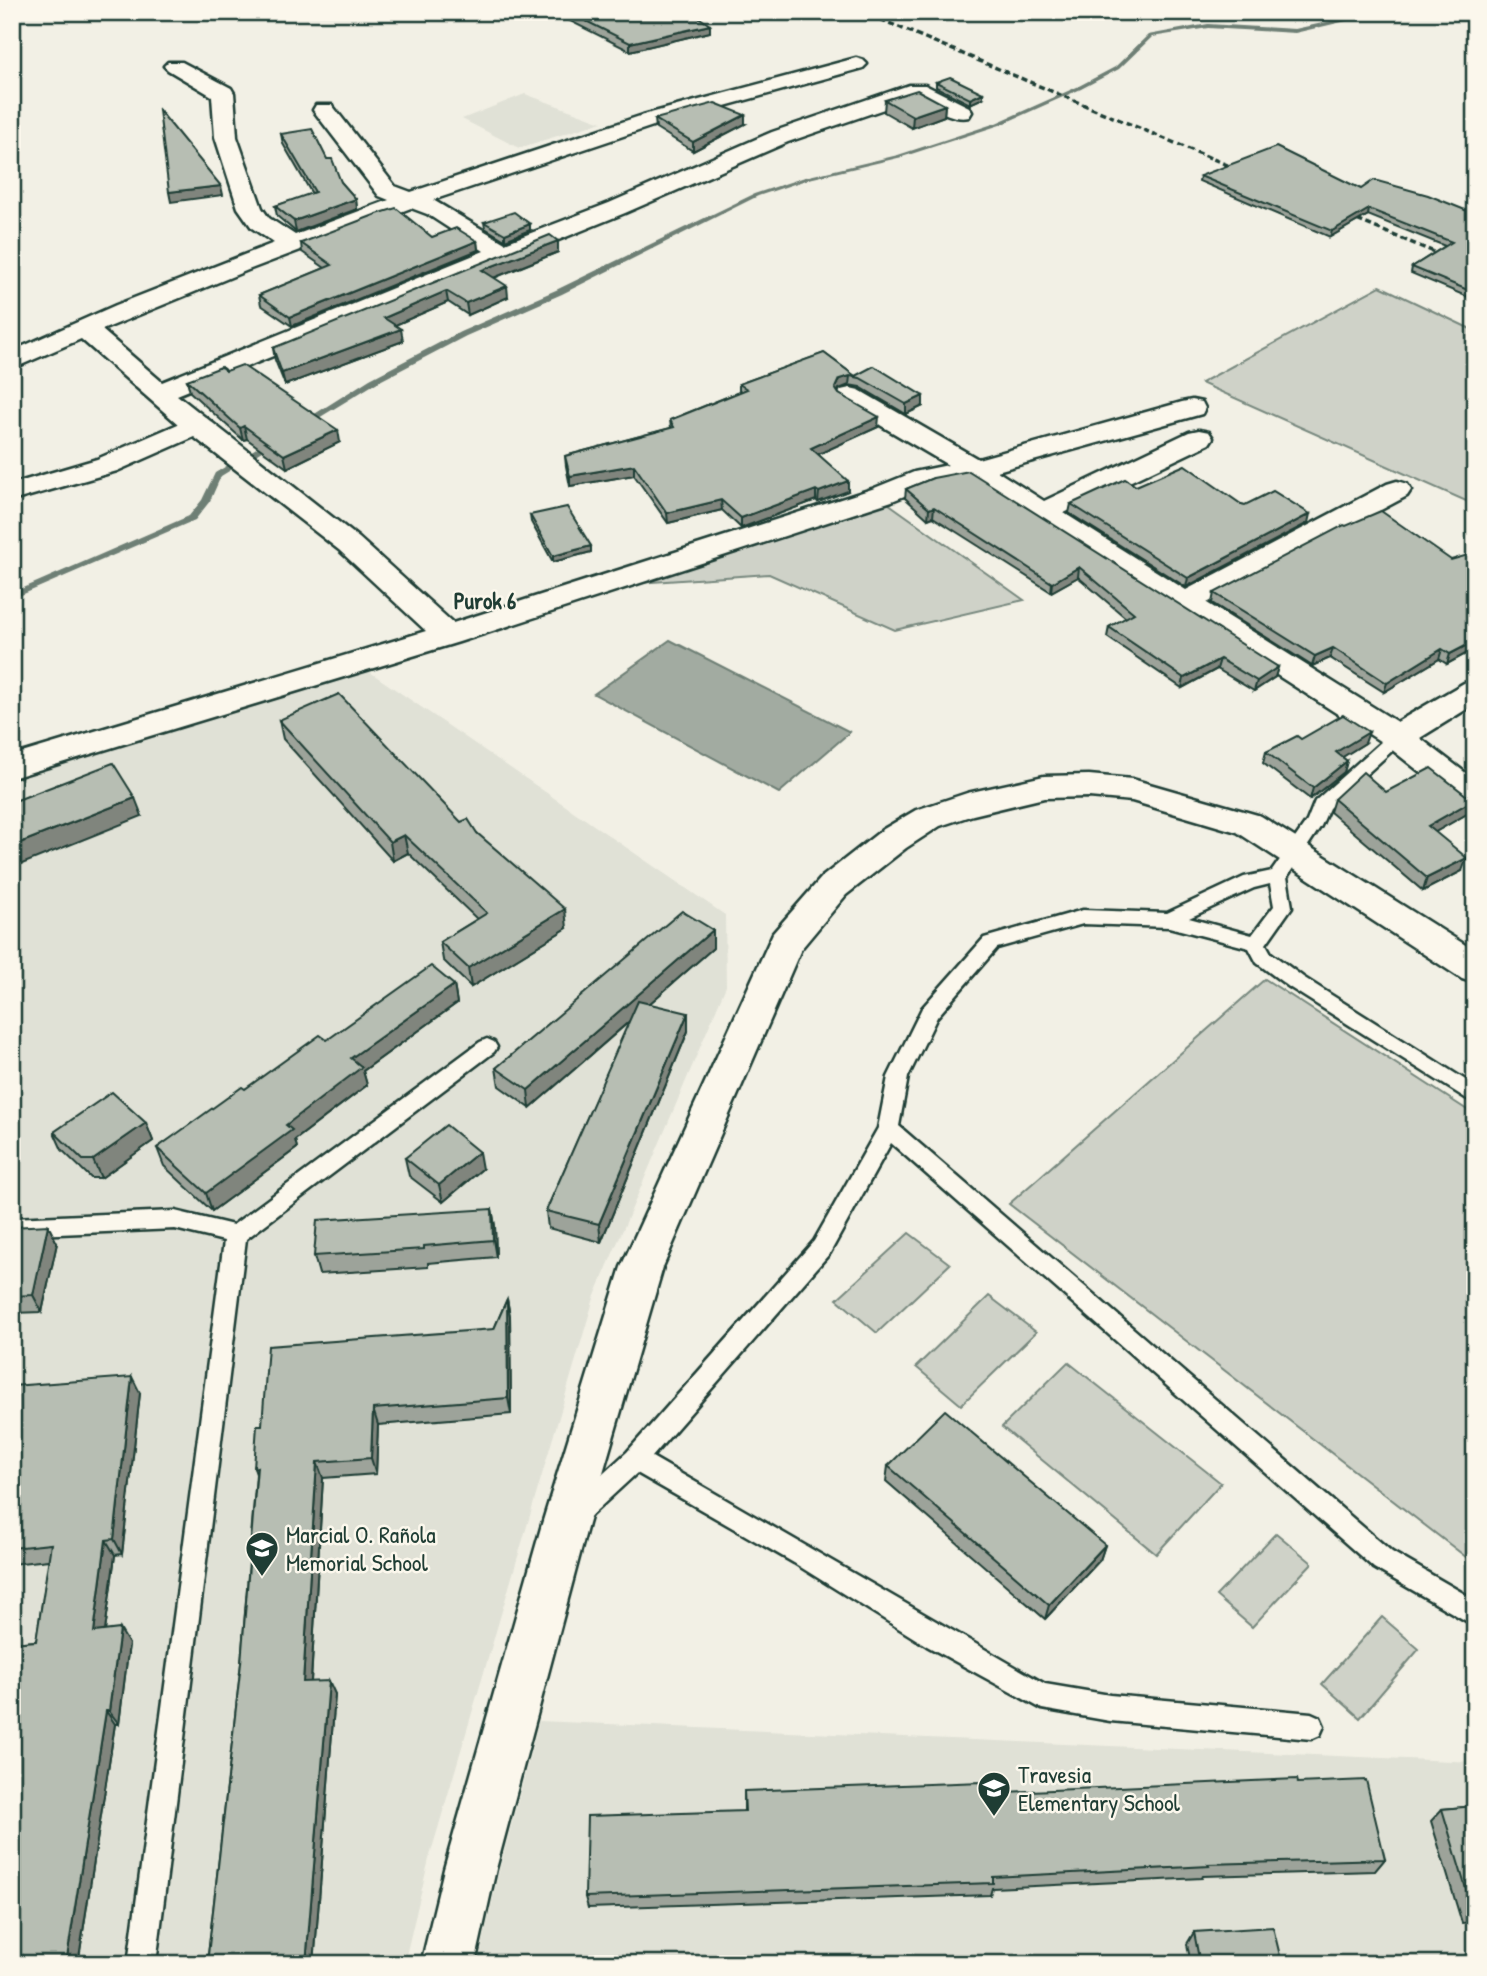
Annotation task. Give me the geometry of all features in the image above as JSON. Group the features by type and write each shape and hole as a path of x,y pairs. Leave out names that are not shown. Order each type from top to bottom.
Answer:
{"street":[{"path":"12,361 252,258 408,200 554,149 716,101 856,64"},
{"path":"175,66 223,93 226,137 250,208 260,223 293,244"},
{"path":"158,393 503,251 617,208 780,137 916,90 961,112"},
{"path":"716,101 737,113"},
{"path":"324,110 387,191 435,209 503,251"},
{"path":"758,125 780,137"},
{"path":"85,329 197,426 349,544 448,635"},
{"path":"850,396 1043,512 1183,604 1397,737 1475,798"},
{"path":"12,767 448,635 882,495 924,478 974,469 1192,408"},
{"path":"12,493 107,465 197,426"},
{"path":"1043,512 1199,438"},
{"path":"1183,604 1397,490"},
{"path":"1397,737 1475,690"},
{"path":"448,1964 470,1869 565,1524 642,1267 786,942 834,886 894,839 928,818 1000,796 1044,787 1089,786 1132,790 1249,824 1287,865 1475,969"}],"lane":[{"path":"1255,943 1283,907 1287,865 1315,822 1321,805 1397,737"},
{"path":"1169,920 1287,865"},
{"path":"565,1524 635,1460 822,1247 888,1129 898,1077 929,1013 991,943 1083,918 1169,920 1255,943 1264,958 1296,982 1475,1096"},
{"path":"142,1964 236,1235 488,1048"},
{"path":"888,1129 1383,1560 1475,1614"},
{"path":"12,1227 175,1220 236,1235"},
{"path":"635,1460 803,1555 936,1637 1042,1696 1110,1708 1311,1726"}],"shaded area":[{"path":"525,94 602,122 519,148 462,119"},
{"path":"1380,286 1475,331 1475,505 1201,383"},
{"path":"885,501 1024,600 895,630 769,574 637,583"},
{"path":"670,640 850,732 779,793 594,694"},
{"name":"Marcial O. Rañola Memorial School","path":"364,668 725,915 726,986 594,1298 429,1859 404,1964 12,1964 12,774"},
{"path":"1265,979 1475,1115 1475,1564 1009,1204"},
{"path":"909,1233 950,1264 877,1333 837,1299"},
{"path":"989,1296 1036,1332 961,1405 916,1367"},
{"path":"1068,1362 1221,1483 1156,1554 1002,1427"},
{"path":"1276,1533 1312,1563 1252,1627 1216,1596"},
{"path":"1382,1617 1419,1649 1360,1718 1322,1684"},
{"name":"Travesia Elementary School","path":"539,1721 1475,1762 1475,1964 478,1964 498,1875"}],"building":[{"path":"568,12 691,12 710,25 630,43"},
{"path":"950,77 983,93 970,99 936,82"},
{"path":"917,90 945,105 913,116 885,100"},
{"path":"715,103 745,115 693,142 655,119"},
{"path":"159,110 221,186 169,192"},
{"path":"312,129 327,159 332,159 341,182 356,199 294,221 275,206 315,192 281,134"},
{"path":"1276,147 1361,189 1374,180 1428,195 1475,214 1475,229 1472,231 1475,232 1475,293 1412,267 1452,242 1369,209 1332,231 1200,176"},
{"path":"396,208 432,237 456,228 477,241 290,317 259,295 332,265 301,243"},
{"path":"514,212 530,224 505,234 484,222"},
{"path":"550,235 558,241 482,270 507,286 466,303 446,291 384,318 401,329 282,373 273,348"},
{"path":"824,353 855,376 874,366 923,396 906,404 860,378 850,376 839,379 835,388 839,394 879,417 811,448 848,481 741,518 721,500 667,513 634,465 570,476 565,456 674,427 670,420 747,389 739,384"},
{"path":"242,365 338,430 284,455 244,426 240,428 187,380 221,367 226,371"},
{"path":"1185,465 1241,504 1245,505 1273,491 1310,514 1188,578 1071,504 1125,479 1136,486"},
{"path":"969,471 1278,667 1257,681 1220,659 1184,678 1109,627 1134,613 1079,567 1052,583 934,507 929,509 906,489 933,478"},
{"path":"567,507 591,546 553,556 530,515"},
{"path":"1381,511 1451,560 1475,553 1475,641 1450,654 1442,649 1387,683 1333,648 1315,656 1214,593 1344,525"},
{"path":"339,694 461,822 468,819 477,833 565,909 468,968 440,942 487,913 404,835 390,842 279,720"},
{"path":"1343,715 1369,732 1336,752 1347,761 1313,788 1266,752 1297,736 1301,739"},
{"path":"113,763 135,798 12,846 12,802"},
{"path":"1431,768 1475,799 1428,826 1467,858 1427,878 1334,799 1363,772 1386,792"},
{"path":"682,911 713,930 528,1090 496,1068"},
{"path":"431,966 454,985 351,1058 362,1067 286,1125 292,1130 206,1193 157,1148 320,1035 327,1040"},
{"path":"638,1001 688,1013 599,1224 546,1211"},
{"path":"112,1092 146,1123 93,1160 83,1160 54,1132"},
{"path":"446,1125 479,1152 439,1185 405,1158"},
{"path":"492,1209 493,1240 424,1246 424,1249 314,1256 317,1220"},
{"path":"48,1225 33,1295 12,1296 12,1227"},
{"path":"507,1299 508,1398 373,1409 371,1458 317,1462 303,1682 329,1681 306,1964 207,1964 241,1663 257,1467 254,1468 257,1425 262,1425 268,1346 494,1329"},
{"path":"132,1377 114,1539 106,1540 94,1632 120,1629 109,1711 106,1711 66,1964 12,1964 12,1765 21,1719 12,1720 12,1643 36,1641 51,1544 12,1548 12,1386"},
{"path":"945,1410 1105,1545 1049,1605 888,1466"},
{"path":"1297,1779 1298,1783 1366,1780 1385,1859 1208,1864 1209,1866 993,1877 993,1883 585,1897 587,1816 745,1811 744,1791 982,1782 983,1793"},
{"path":"1475,1806 1475,1912 1473,1912 1442,1809"},
{"path":"1273,1927 1282,1964 1200,1964 1194,1932"}],"waterway":[{"path":"306,422 373,381 463,334 559,292 756,195 807,178 900,156 998,124 1117,68 1150,36 1208,26 1295,31 1382,12"},
{"path":"12,596 192,518 206,501 218,475 271,443"}],"railway":[{"path":"863,12 1244,172"},
{"path":"1340,213 1475,269"}],"place":[{"name":"Marcial O. Rañola Memorial School","path":"262,1578"},
{"name":"Travesia Elementary School","path":"994,1818"}],"district":[{"name":"Purok 6","path":"485,600"}]}
